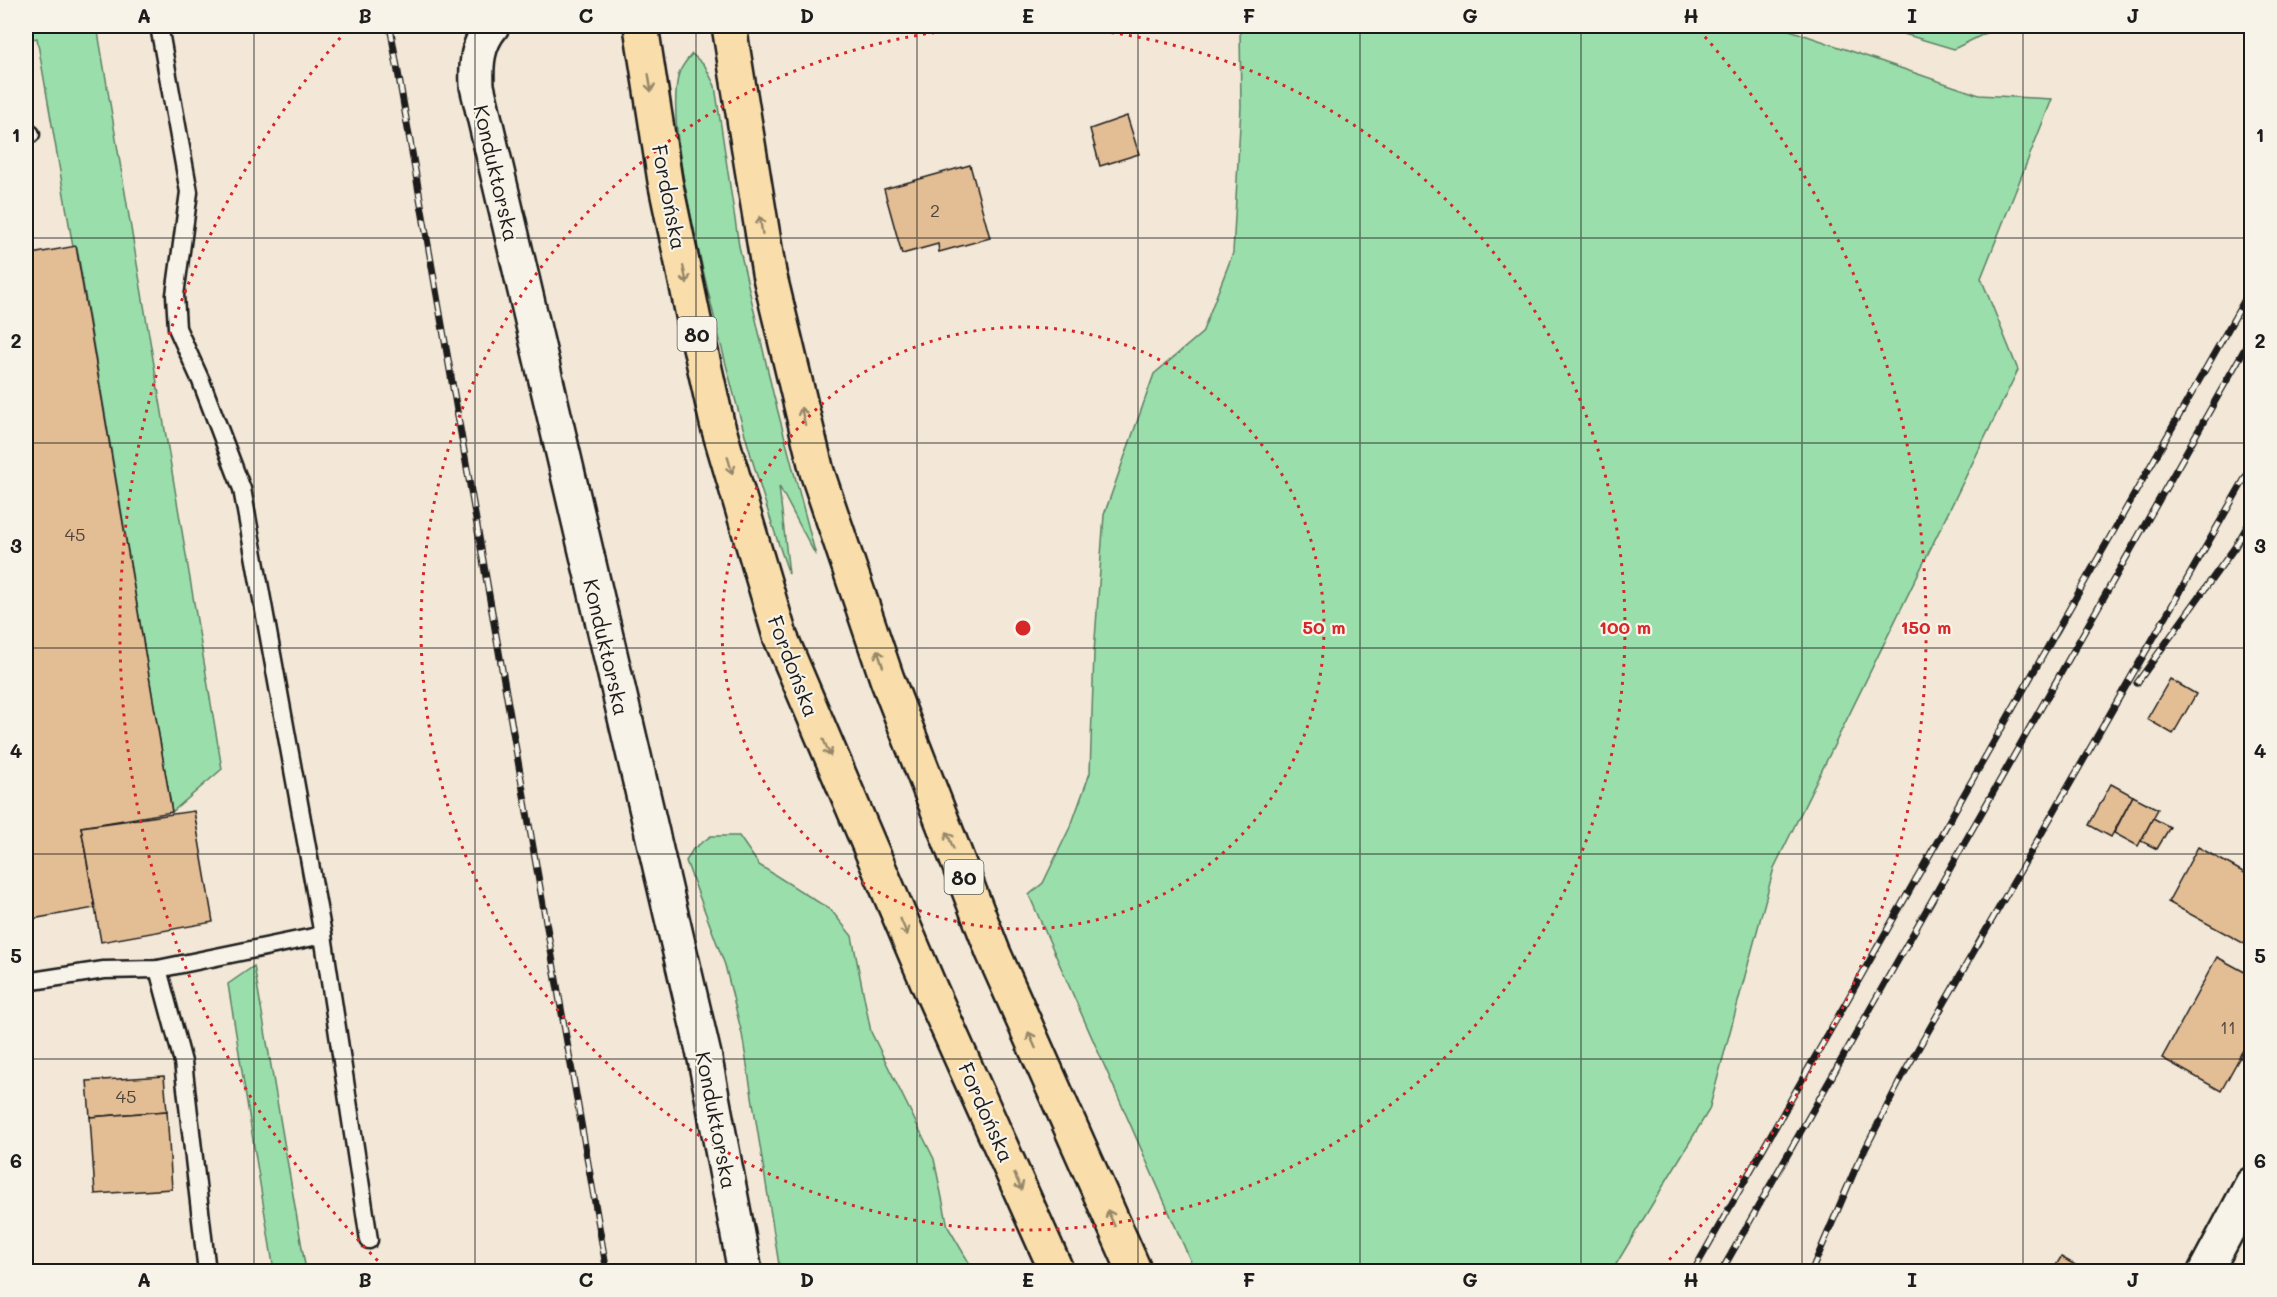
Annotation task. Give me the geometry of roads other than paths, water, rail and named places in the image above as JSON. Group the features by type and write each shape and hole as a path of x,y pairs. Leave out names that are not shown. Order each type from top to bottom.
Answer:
{"main road":[{"name":"Fordońska","path":"641,26 665,181 717,423 780,636 930,988 1057,1272"},
{"name":"80","path":"729,26 769,273 817,472 887,679 993,952 1135,1272"}],"street":[{"name":"Konduktorska","path":"492,26 481,45 476,63 477,86 705,1059 745,1272"},
{"path":"2205,1272 2252,1184"}],"lane":[{"path":"159,26 189,192 175,295 177,328 201,381 242,489 323,935 369,1240"},
{"path":"26,982 104,970 158,969 323,935"},
{"path":"158,969 183,1062 207,1272"}],"railway":[{"path":"390,26 607,1272"},
{"path":"1693,1272 2252,287"},
{"path":"1721,1272 2252,336"},
{"path":"1811,1272 1857,1165 1903,1075 2252,466"},
{"path":"2137,683 2235,547 2252,518"}]}
